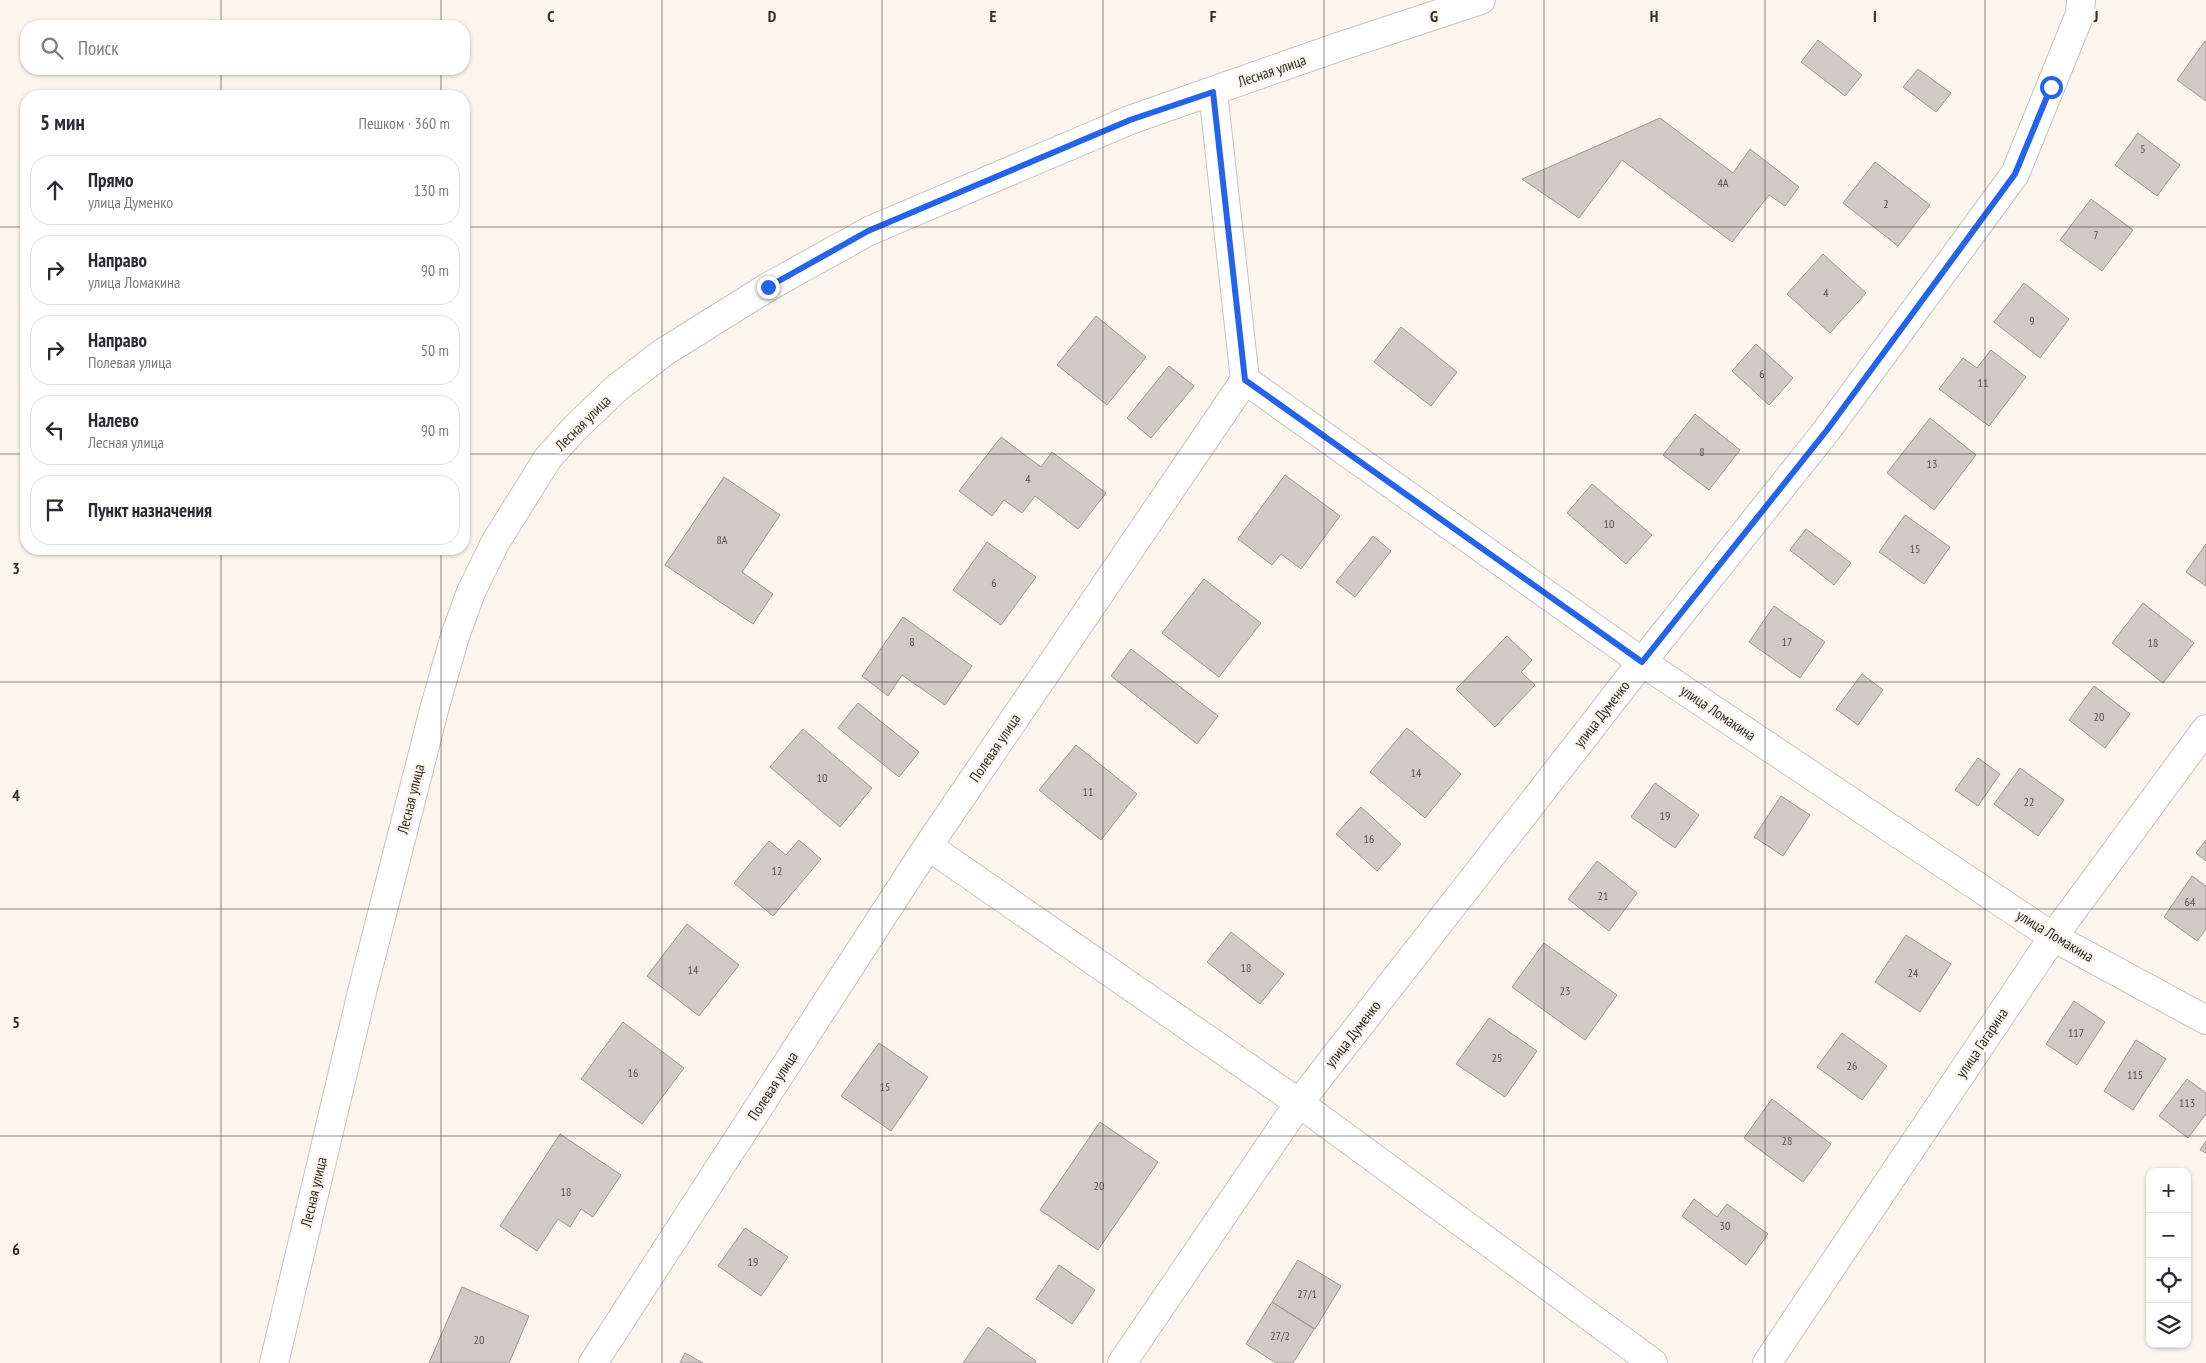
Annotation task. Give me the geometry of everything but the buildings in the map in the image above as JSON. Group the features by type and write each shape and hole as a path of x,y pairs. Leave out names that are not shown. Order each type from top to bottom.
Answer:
{"street":[{"name":"Лесная улица","path":"274,1363 362,992 434,710 455,636 471,592 495,543 548,458 575,428 618,387 664,352 768,287 868,231 1130,120 1481,0"},
{"name":"улица Думенко","path":"1122,1363 1299,1103 1642,662 1827,430 2015,174 2080,14 2081,0"},
{"path":"1213,92 1245,380"},
{"name":"улица Ломакина","path":"1245,380 1642,662 2053,937 2206,1020"},
{"name":"Полевая улица","path":"593,1363 928,846 1245,380"},
{"name":"улица Гагарина","path":"1767,1363 2053,937 2206,729"},
{"path":"928,846 1299,1103 1653,1363"}],"route":[{"path":"768,287 868,231 1130,120 1213,92 1245,380 1642,662 1827,430 2015,174 2051,87"}]}
